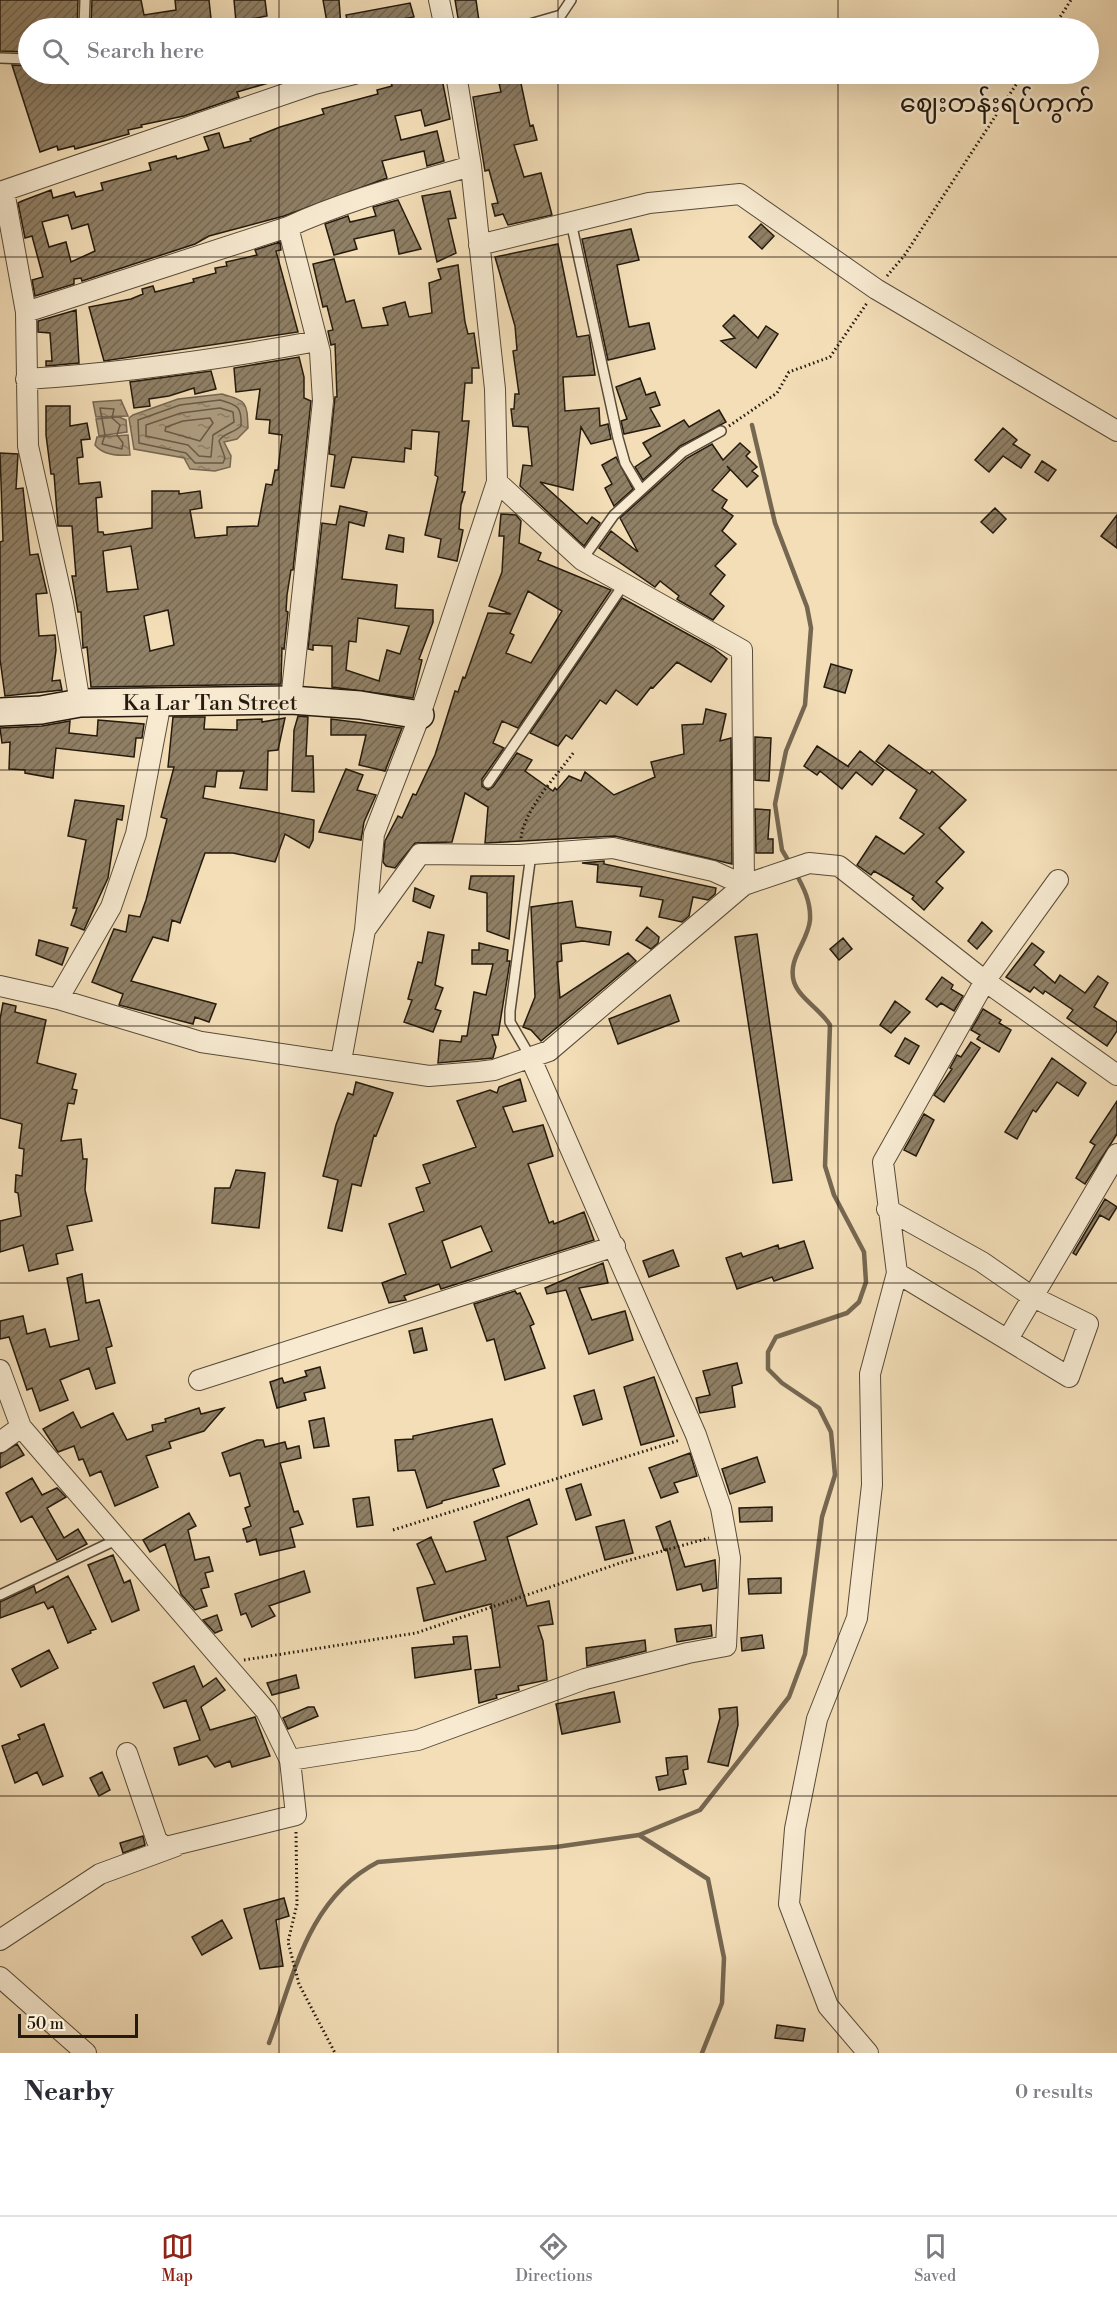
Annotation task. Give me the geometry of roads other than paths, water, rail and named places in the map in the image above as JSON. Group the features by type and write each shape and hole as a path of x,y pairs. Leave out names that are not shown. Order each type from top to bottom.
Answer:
{"street":[{"path":"439,0 443,18"},
{"path":"80,703 71,642 28,446 26,312 2,192 314,84"},
{"path":"341,1061 365,930 374,834 420,715 497,482 495,389 471,166 458,84"},
{"path":"26,312 288,227 320,212 471,166"},
{"path":"479,245 649,203 740,194 876,289 1117,431"},
{"path":"288,227 317,340 323,401 320,446 307,540 291,700"},
{"path":"26,379 96,375 223,359 317,340"},
{"path":"497,482 582,560 742,650 744,885"},
{"name":"Ka Lar Tan Street","path":"0,712 41,710 80,703 291,700 360,705 420,715"},
{"path":"58,999 111,907 122,876 136,834 161,702"},
{"path":"365,930 420,854 525,855 612,848 714,871 744,885"},
{"path":"0,986 58,999 201,1042 341,1061 429,1076 494,1070 531,1059 549,1050 744,885 809,863 839,866 984,981 1117,1075"},
{"path":"868,2053 828,2006 789,1904 795,1829 817,1719 857,1618 872,1485 870,1374 897,1273 887,1209 883,1162 984,981 1059,880"},
{"path":"290,1760 418,1740 585,1679 688,1653 726,1646 730,1558 721,1508 696,1435 531,1059"},
{"path":"1008,1339 1031,1296 1117,1154"},
{"path":"887,1209 982,1262 1031,1296 1088,1324 1070,1377 897,1273"},
{"path":"199,1380 615,1246"},
{"path":"0,1370 21,1427 266,1711 290,1760 296,1815 166,1846 157,1840 127,1753"},
{"path":"0,1442 21,1427"},
{"path":"0,1940 100,1874 188,1842"},
{"path":"0,1977 86,2053"}],"lane":[{"path":"84,18 85,0"},
{"path":"551,18 561,15 571,0"},
{"path":"0,58 18,59"},
{"path":"572,222 618,438 625,463 641,490"},
{"path":"582,560 614,515 641,490 683,452 722,431"},
{"path":"489,783 624,584"},
{"path":"525,855 510,1022 531,1059"},
{"path":"0,1595 118,1539"}],"water":[{"path":"222,394 241,401 247,413 248,428 237,439 224,442 231,456 230,467 215,471 190,469 184,458 134,449 129,418 133,415 178,399"},
{"path":"121,400 128,416 96,417 93,402"},
{"path":"119,417 126,420 127,432 99,436 96,419"},
{"path":"128,435 130,455 106,453 95,445 97,437"}],"waterway":[{"path":"752,425 775,523 807,607 811,628 805,705 786,751 775,804 782,850 791,865"},
{"path":"269,2043 307,1940 319,1917 354,1877 378,1862 556,1847 639,1835 700,1810 789,1697 805,1654 822,1517 835,1475 831,1432 819,1408 782,1383 768,1369 768,1352 776,1337 847,1313 859,1302 866,1282 864,1252 834,1195 825,1166 830,1025 800,993 794,982 795,958 806,936 810,920 806,895 795,872"},
{"path":"639,1835 708,1879 724,1958 722,2003 702,2053"}],"district":[{"name":"ဈေးတန်းရပ်ကွက်","path":"997,103"}]}
